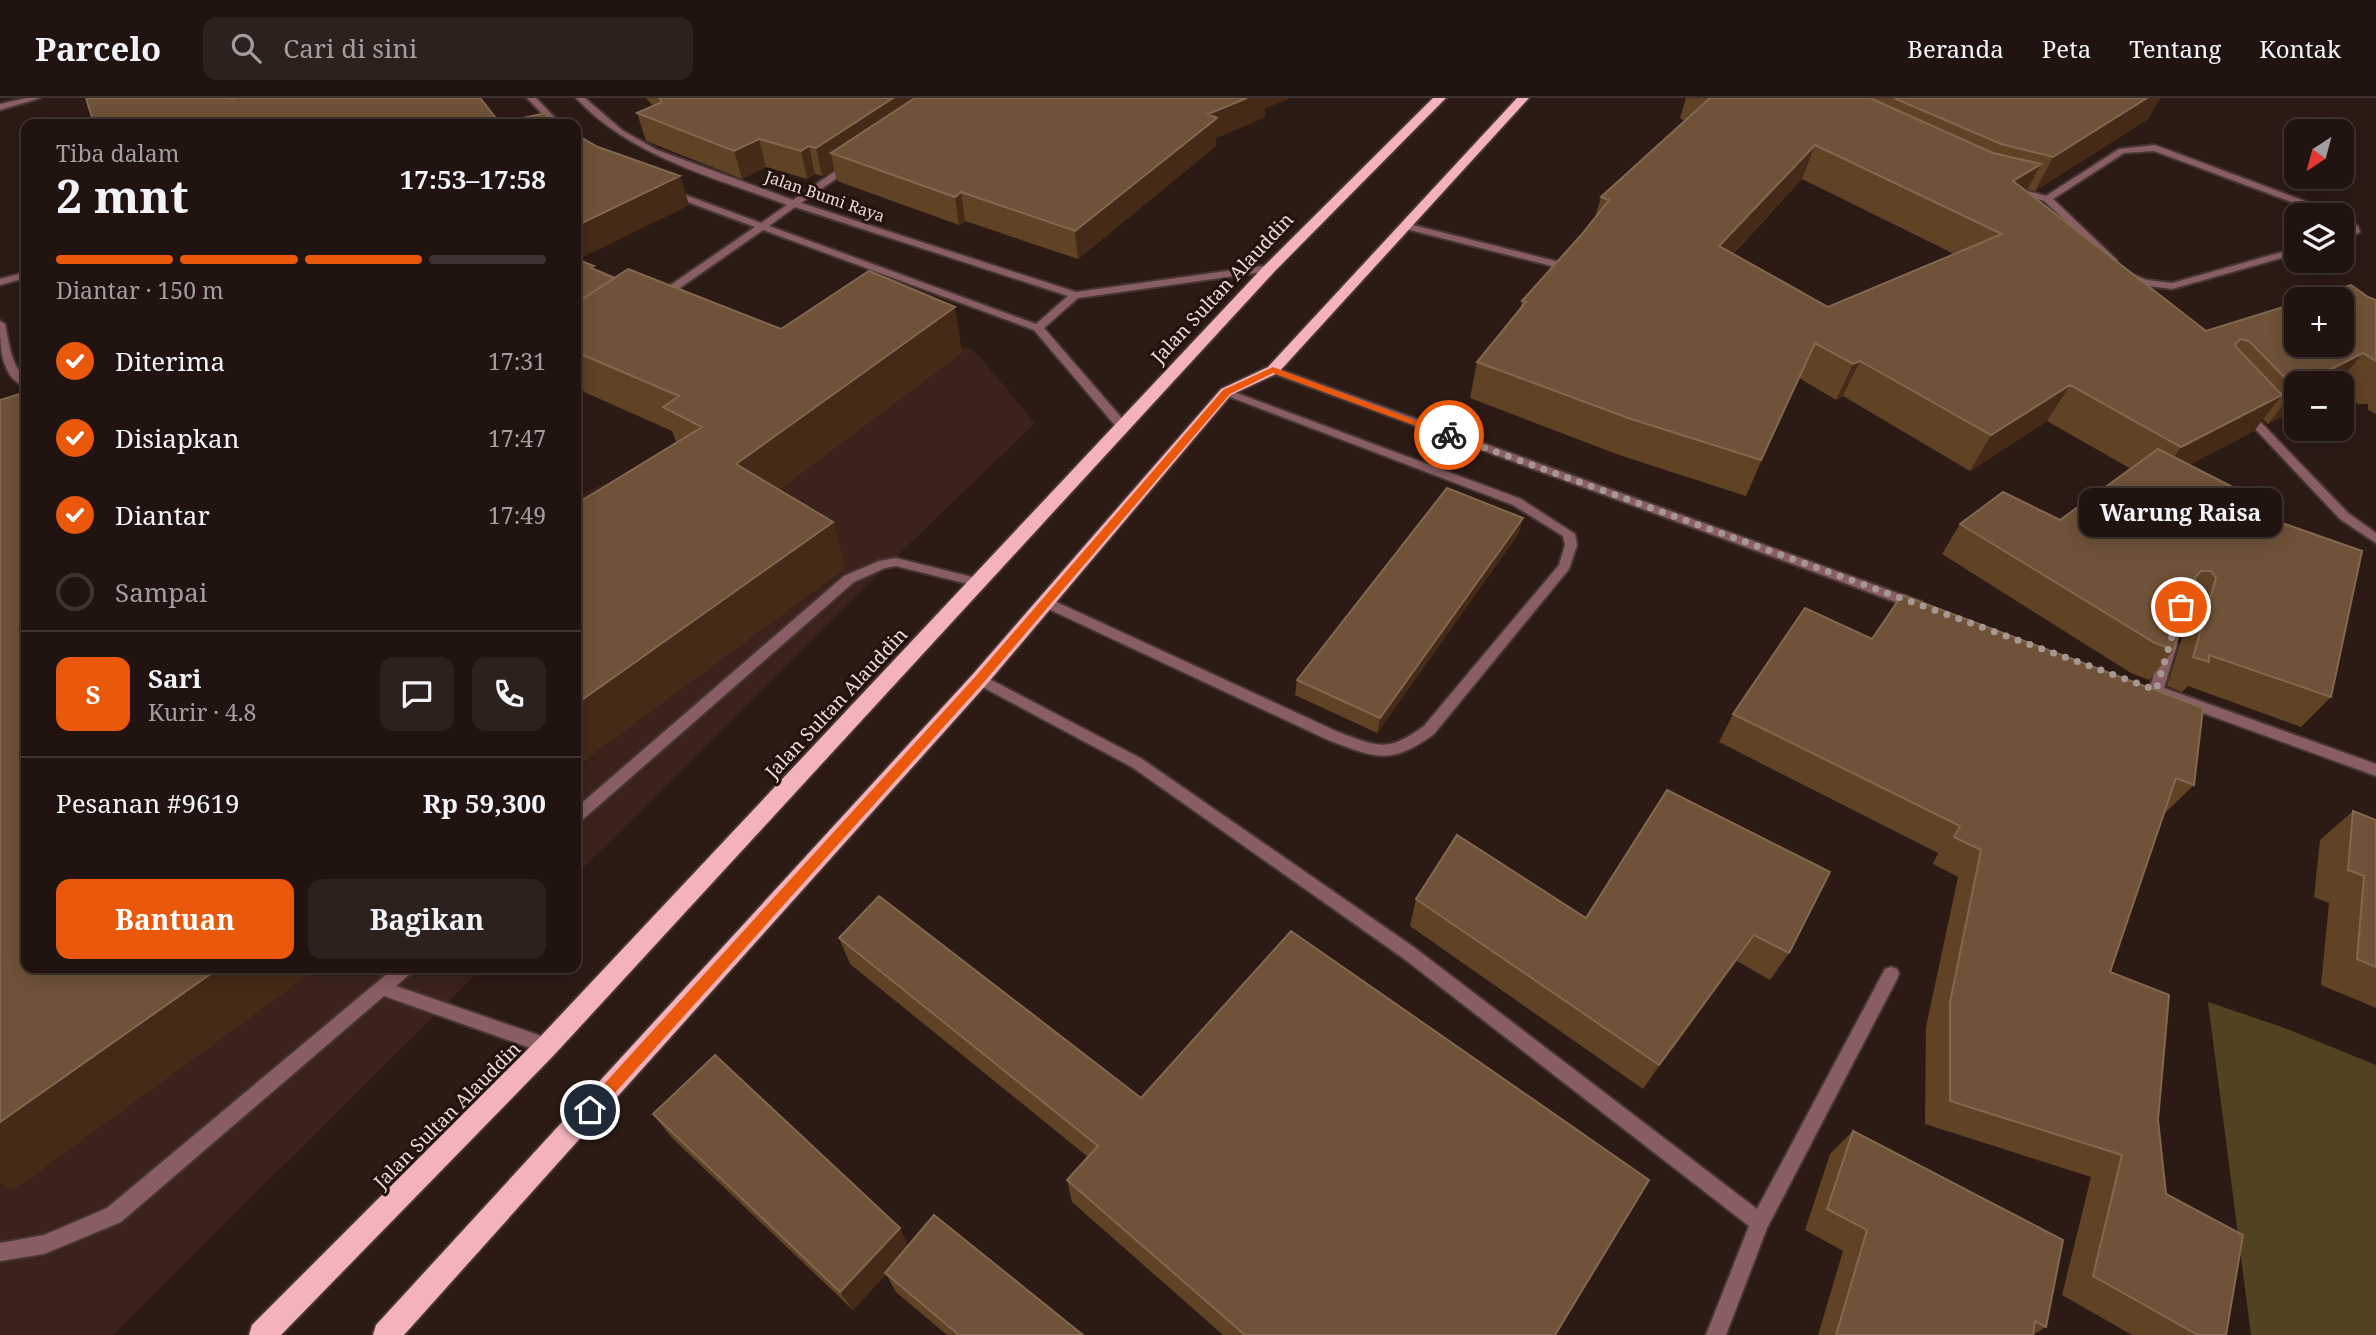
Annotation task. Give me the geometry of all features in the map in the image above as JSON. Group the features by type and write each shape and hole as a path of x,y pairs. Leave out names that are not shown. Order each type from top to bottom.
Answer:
{"highway":[{"name":"Jalan Sultan Alauddin","path":"262,1335 547,1046 1270,268 1440,98"},
{"path":"386,1335 980,679 1226,392 1273,370 1523,98"}],"street":[{"path":"0,107 36,98"},
{"path":"232,98 242,119"},
{"path":"531,98 552,119"},
{"name":"Jalan Bumi Raya","path":"580,98 619,132 654,152 794,204 1075,295 1270,268"},
{"path":"2047,199 2122,151 2155,148 2302,203"},
{"path":"651,303 759,226 863,157"},
{"path":"661,189 1038,328 1123,427"},
{"path":"2008,189 2047,199 2126,273 2145,283 2172,286 2284,254"},
{"path":"1405,226 1567,267"},
{"path":"0,282 21,276"},
{"path":"1038,328 1075,295"},
{"path":"0,324 6,357 21,381"},
{"path":"1273,370 1934,611"},
{"path":"1047,603 1333,736 1377,752 1406,748 1429,730 1565,566 1571,545 1569,534 1517,502 1226,392"},
{"path":"2242,408 2344,516 2376,539"},
{"path":"581,813 849,579 883,564 896,562 976,582"},
{"path":"2174,631 2149,688 2376,770"},
{"path":"980,679 1137,763 1409,953 1760,1223"},
{"path":"0,1252 37,1245 77,1232 114,1215 399,973"},
{"path":"1716,1335 1760,1223 1891,974"},
{"path":"382,988 547,1046"}],"shaded area":[{"path":"863,315 975,351 1035,423 867,585 581,870 581,493 662,463"},
{"path":"0,715 21,919 21,973 477,973 113,1335 0,1335"},
{"path":"2208,1002 2282,1027 2376,1065 2376,1335 2251,1335"}],"building":[{"path":"86,98 480,98 497,119 92,119"},
{"path":"659,98 893,98 816,148 809,146 801,151 759,139 734,151 637,113 662,102"},
{"path":"915,98 1247,98 1208,114 1217,118 1075,231 961,192 955,197 831,153"},
{"path":"1710,98 1870,98 1993,153 2041,164 2013,181 2206,331 2284,307 2284,357 2354,357 2354,287 2376,300 2376,361 2363,353 2328,371 2284,371 2284,377 2249,341 2241,339 2235,344 2237,348 2282,395 2181,447 2070,385 1991,435 1860,361 1853,364 1815,343 1761,460 1631,419 1477,362 1526,302 1522,301 1609,200 1601,197","holes":["1815,145 2002,234 1828,307 1719,246"]},
{"path":"1894,98 2147,98 2053,157 2001,144"},
{"path":"545,113 550,119 518,119"},
{"path":"584,139 598,147 680,176 581,224 581,140"},
{"path":"581,261 615,278 581,300"},
{"path":"628,269 781,329 869,271 955,307 736,464 833,522 581,700 581,501 702,427 663,407 679,396 581,354 581,300"},
{"path":"21,394 21,973 212,973 0,1122 0,400"},
{"path":"2158,449 2260,501 2248,511 2362,551 2331,697 2209,655 2209,662 2193,657 2216,578 2211,571 2201,571 2196,576 2174,650 2155,643 1960,524 2003,492 2060,520"},
{"path":"1447,488 1523,518 1380,718 1297,680"},
{"path":"1902,595 2203,708 2194,785 2176,778 2110,972 2169,995 2158,1120 2166,1194 2243,1235 2226,1335 2198,1335 2093,1276 2122,1155 1950,1101 1950,1002 1981,850 1954,837 1960,826 1733,714 1805,608 1872,639"},
{"path":"1667,790 1830,872 1789,953 1754,935 1659,1065 1416,899 1457,835 1586,918"},
{"path":"2353,811 2376,820 2376,967 2357,959 2364,876 2348,870"},
{"path":"879,896 1141,1098 1291,931 1649,1180 1555,1335 1245,1335 1067,1180 1098,1146 839,938"},
{"path":"715,1055 900,1228 840,1292 653,1114"},
{"path":"1853,1131 2063,1240 2046,1327 2035,1321 2033,1335 1836,1335 1867,1230 1827,1209"},
{"path":"934,1215 1083,1335 959,1335 885,1273"}],"way so far":[{"path":"1449,435 2156,690 2181,607"}],"place":[{"name":"Warung Raisa","path":"2181,607"}],"route":[{"path":"590,1110 980,679 1226,392 1273,370 1449,435"}]}
